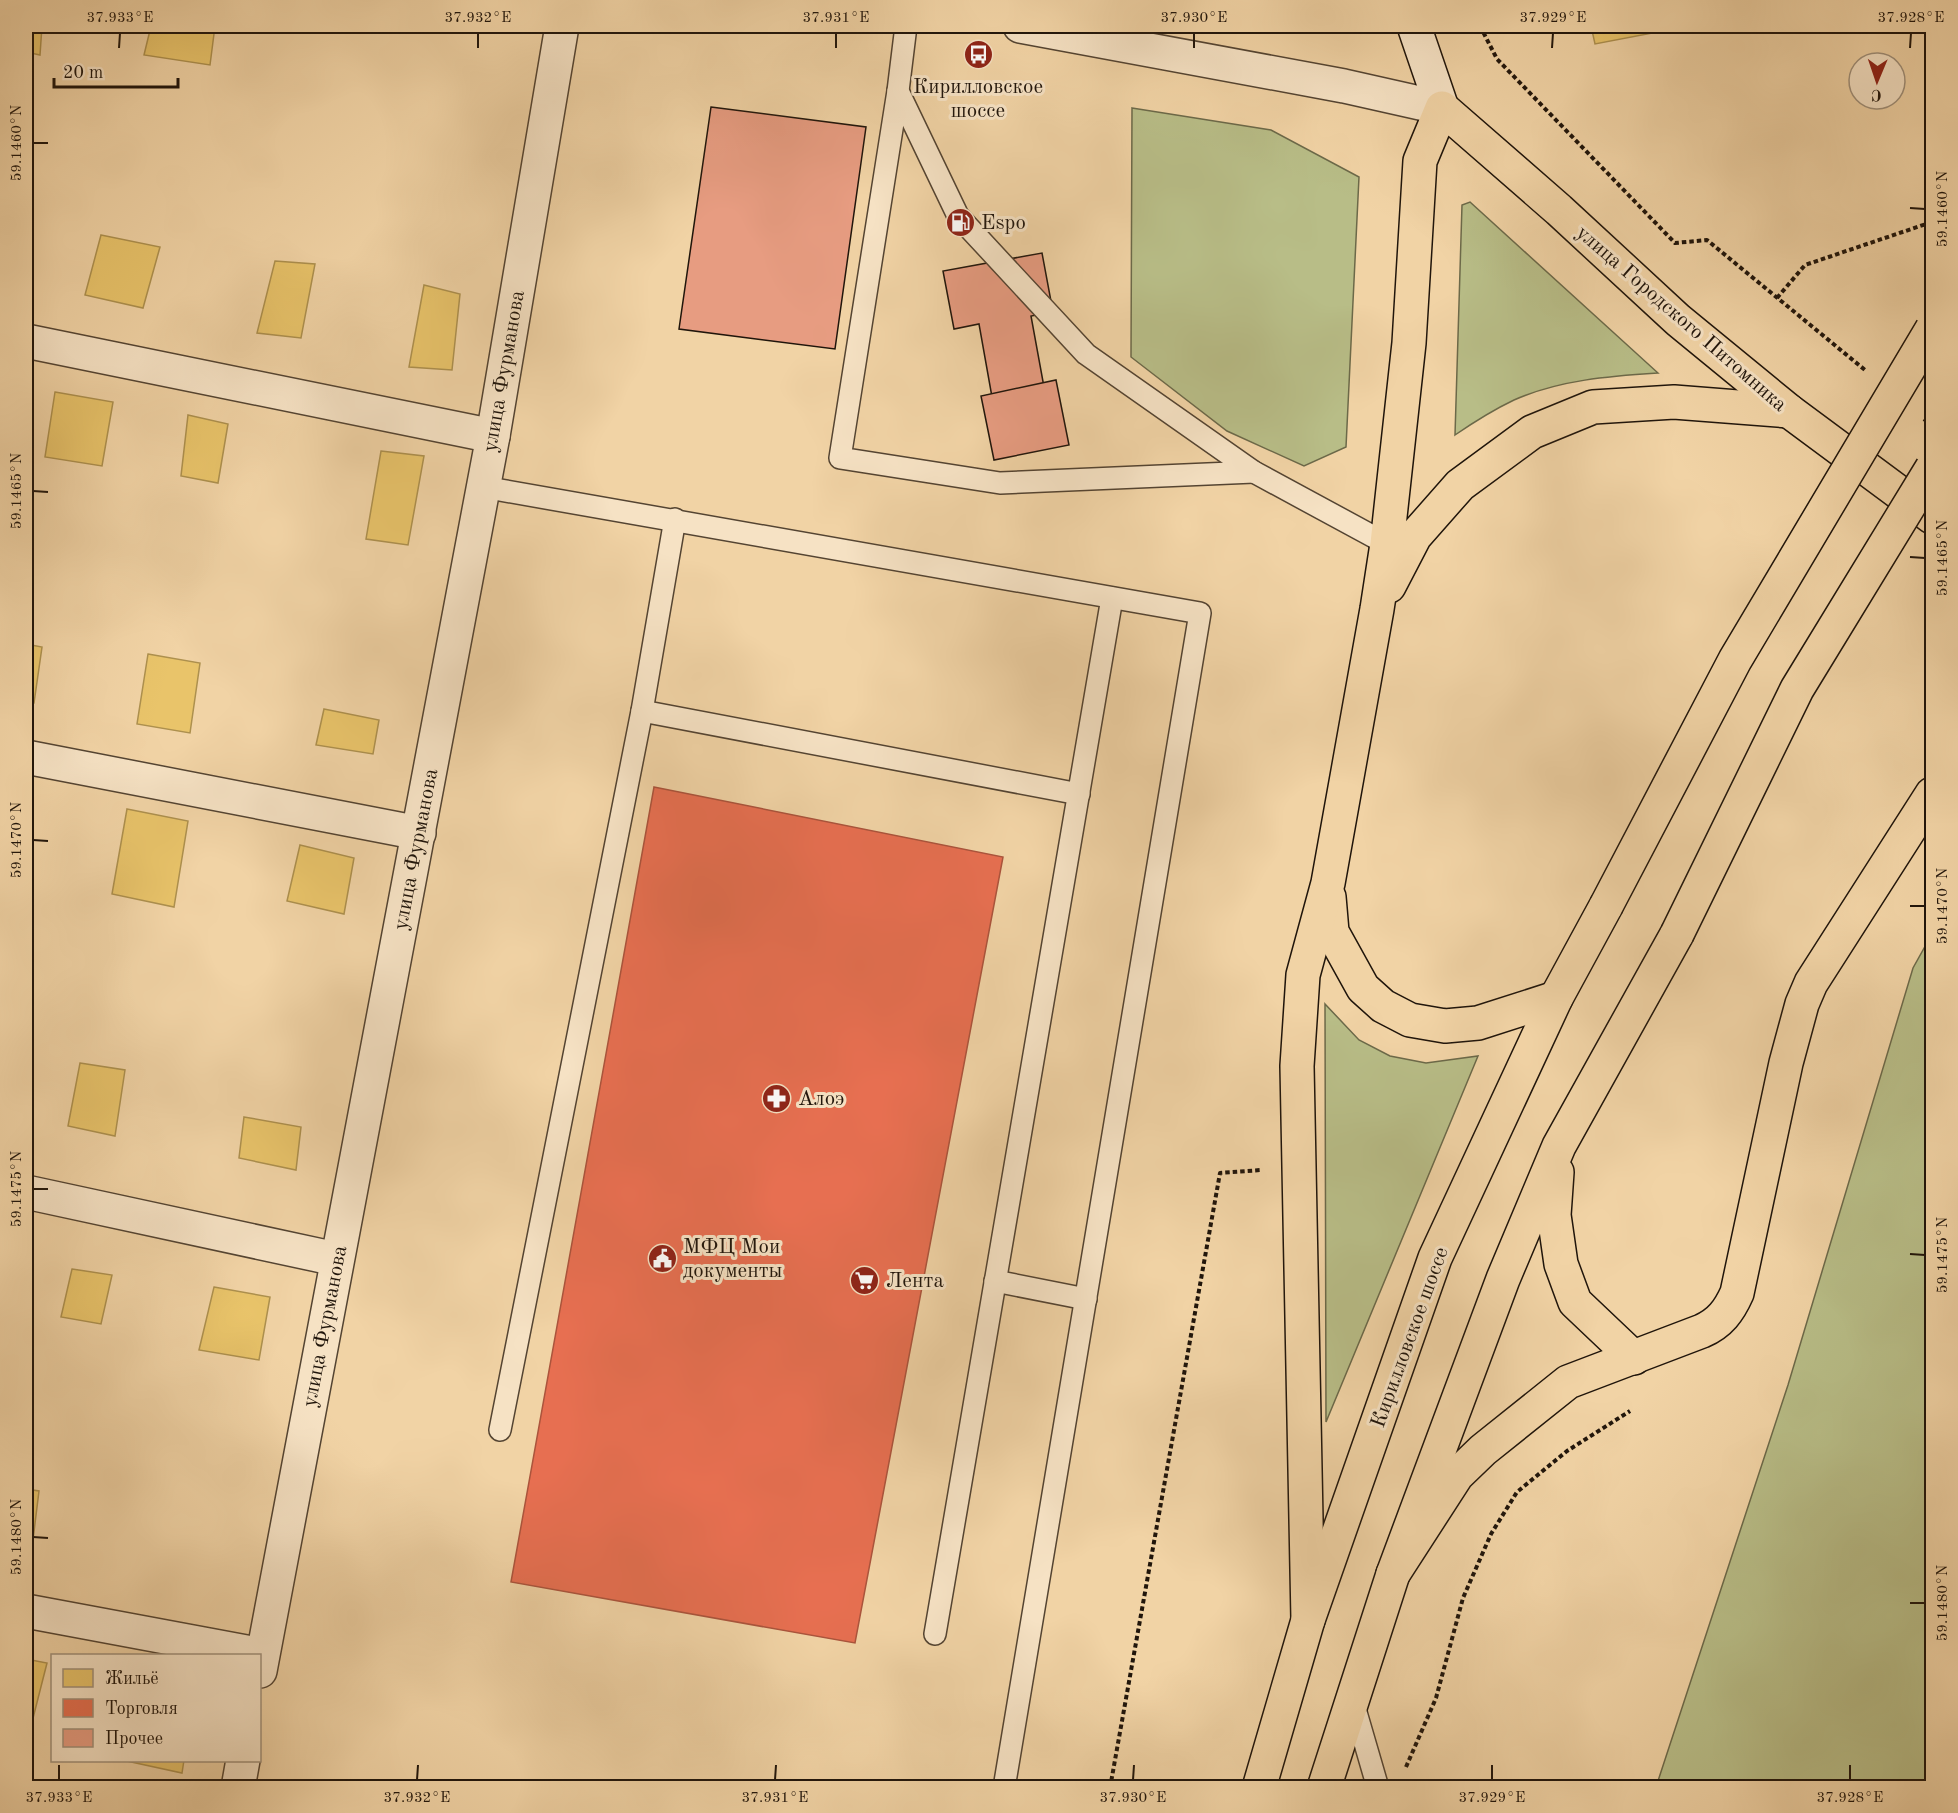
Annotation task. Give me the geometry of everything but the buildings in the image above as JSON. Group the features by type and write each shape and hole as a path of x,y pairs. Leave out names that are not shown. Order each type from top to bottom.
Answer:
{"main road":[{"name":"улица Городского Питомника","path":"1442,108 1559,210 1678,320 1789,411 1932,517"},
{"path":"1308,1620 1297,1066 1303,975 1328,882 1377,609 1387,544 1409,343 1420,161 1442,108"},
{"name":"Кирилловское шоссе","path":"1259,1788 1308,1620 1435,1258 1556,998 1735,660 1932,329"},
{"path":"1377,609 1415,536 1460,485 1532,432 1593,406 1674,402 1789,411"},
{"path":"1324,1788 1393,1574 1503,1279 1559,1146 1677,934 1797,689 1932,468"},
{"path":"1393,1574 1457,1475 1483,1450 1568,1382 1715,1326 1732,1305 1737,1293 1786,1063 1802,1004 1811,983 1932,794"},
{"path":"1328,882 1332,932 1341,951 1363,988 1392,1011 1410,1020 1444,1026 1478,1023 1556,998"},
{"path":"1559,1146 1554,1215 1561,1264 1575,1302 1634,1358"}],"street":[{"name":"улица Фурманова","path":"261,1663 493,436 562,26"},
{"path":"1020,26 1344,86 1442,108"},
{"path":"1414,26 1442,108"},
{"path":"26,341 493,436"},
{"path":"26,757 419,833"},
{"path":"26,1192 336,1259"},
{"path":"26,1611 220,1654"},
{"path":"238,1788 243,1762"}],"lane":[{"path":"906,26 898,91 840,458 1000,483 1254,472"},
{"path":"898,91 958,216 1086,354 1254,472 1387,544"},
{"path":"483,487 1200,613 1004,1788"},
{"path":"500,1430 642,711 675,519"},
{"path":"935,1634 1112,598"},
{"path":"642,711 1079,794"},
{"path":"995,1281 1086,1299"},
{"path":"1353,1701 1378,1788"}],"path":[{"path":"1480,26 1497,59 1675,243 1707,240 1868,373"},
{"path":"1777,298 1805,265 1932,222"},
{"path":"1923,418 1932,426"},
{"path":"1110,1788 1220,1173 1269,1170"},
{"path":"1406,1768 1437,1698 1463,1598 1491,1534 1517,1491 1567,1451 1630,1411"}],"green space":[{"path":"1132,108 1271,130 1359,177 1346,447 1304,466 1227,431 1131,357"},
{"path":"1470,202 1658,373 1567,383 1531,393 1484,416 1455,435 1462,205"},
{"path":"1932,934 1932,1787 1656,1787 1788,1385 1913,968"},
{"path":"1325,1004 1359,1040 1390,1056 1426,1063 1478,1056 1326,1422"}],"place":[{"name":"Кирилловское шоссе","path":"978,55"},
{"name":"Espo","path":"960,222"},
{"name":"Алоэ","path":"777,1098"},
{"name":"МФЦ Мои документы","path":"662,1258"},
{"name":"Лента","path":"865,1280"}]}
